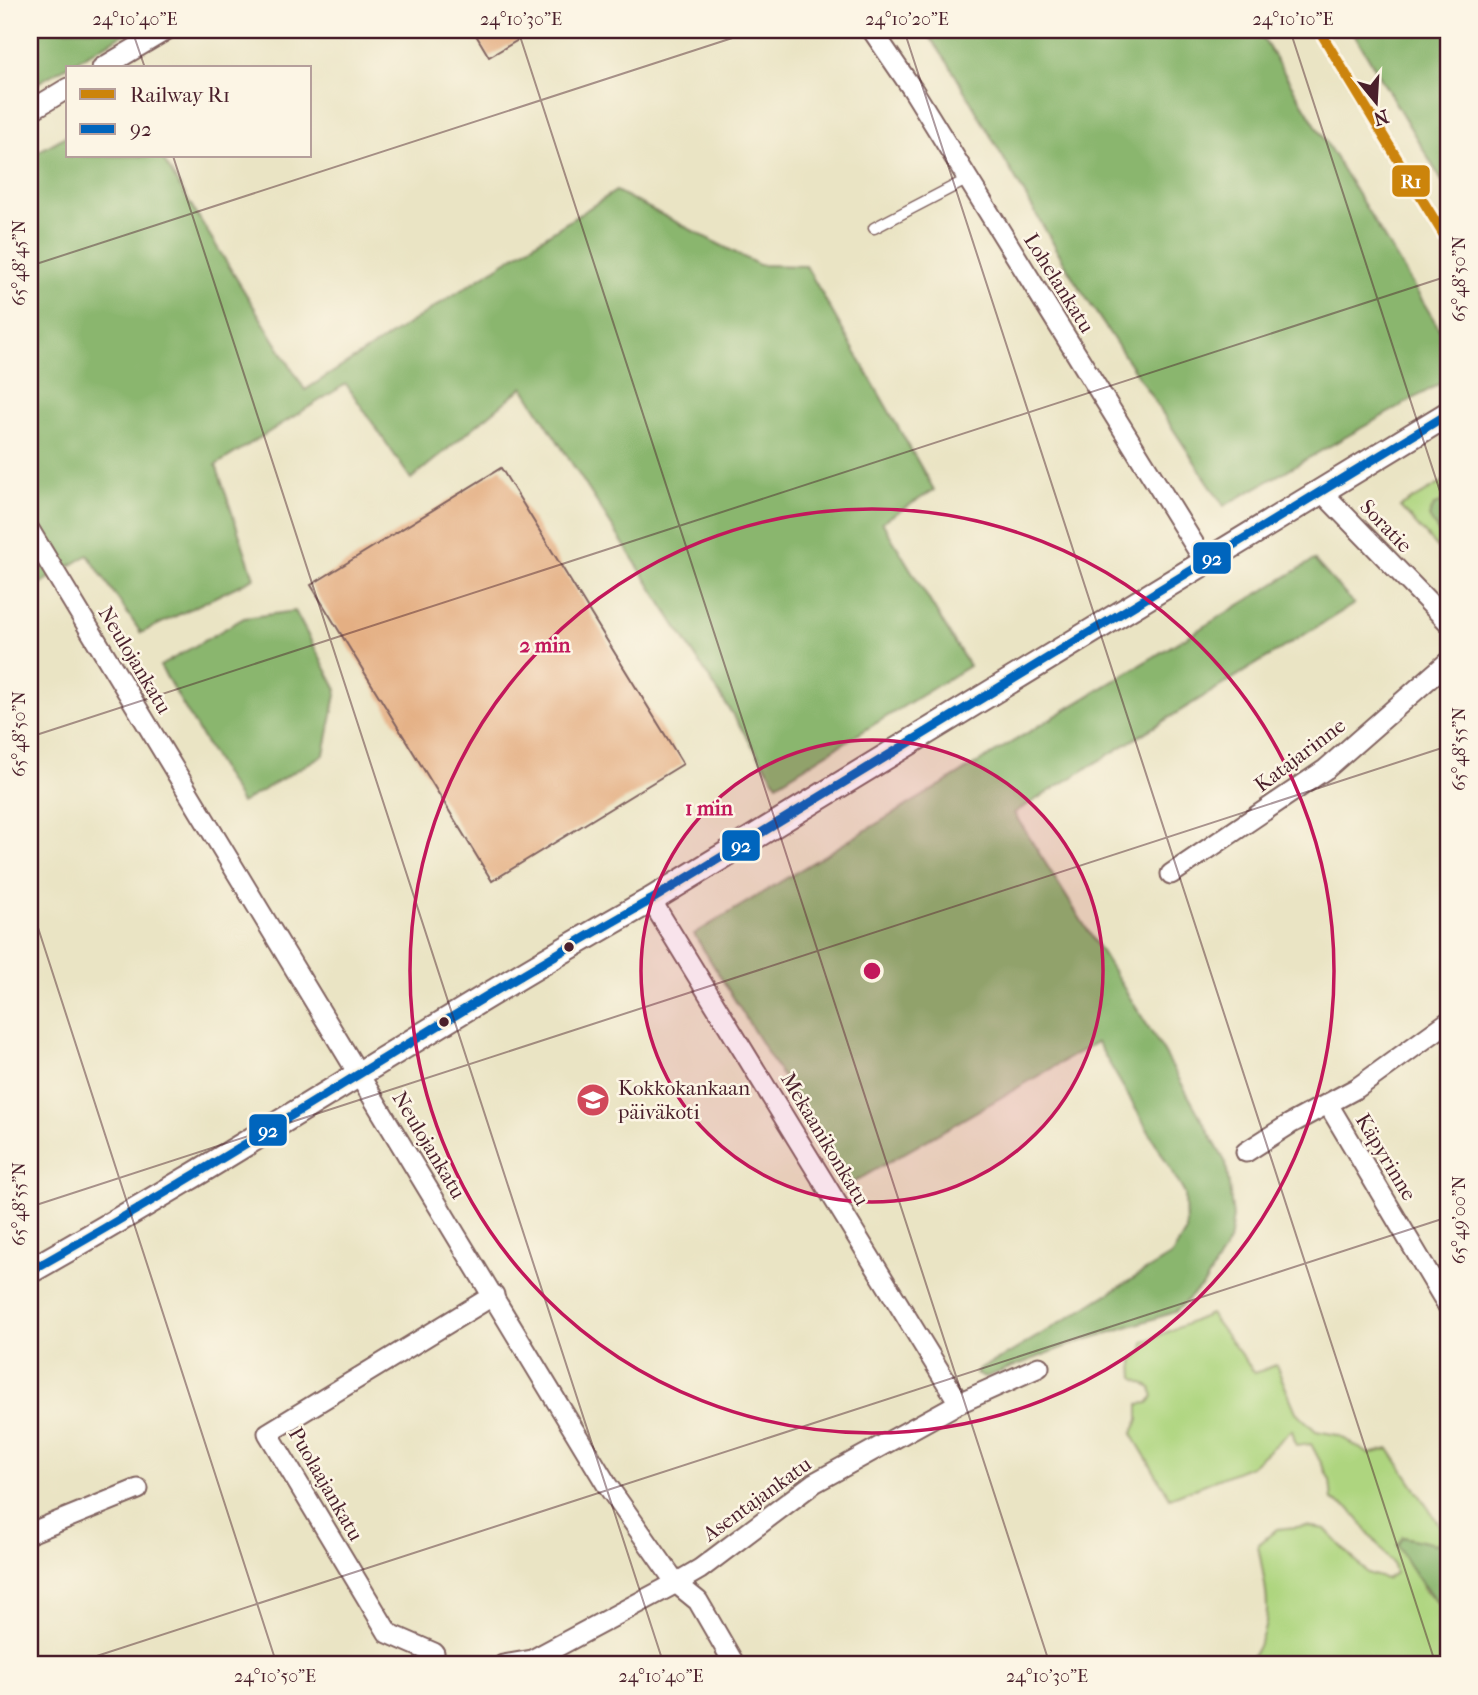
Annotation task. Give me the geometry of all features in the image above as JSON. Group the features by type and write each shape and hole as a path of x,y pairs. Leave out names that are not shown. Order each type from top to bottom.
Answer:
{"street":[{"path":"105,66 166,30"},
{"name":"Lohelankatu","path":"872,30 968,179 1205,562"},
{"path":"30,111 66,89"},
{"path":"30,1271 154,1201 560,951 651,900 1448,414"},
{"name":"Soratie","path":"1321,491 1448,622"},
{"name":"Neulojankatu","path":"30,531 607,1485 676,1583 698,1601 736,1665"},
{"name":"Katajarinne","path":"1171,874 1326,769 1448,662"},
{"name":"Mekaanikonkatu","path":"651,900 959,1403"},
{"name":"Käpyrinne","path":"1246,1152 1357,1088 1448,1022"},
{"name":"Käpyrinne","path":"1328,1104 1448,1306"},
{"name":"Puolaajankatu","path":"434,1653 388,1633 268,1433 494,1295"},
{"name":"Asentajankatu","path":"502,1665 532,1660 676,1583 700,1569 814,1483 959,1403 1039,1367"},
{"path":"30,1533 138,1489"}],"lane":[{"path":"874,228 968,179"}],"green space":[{"path":"30,30 131,30 66,66 30,87"},
{"path":"925,30 1258,30 1448,343 1448,379 1224,506 1075,281 950,66"},
{"path":"1352,30 1445,30 1448,35 1448,191"},
{"path":"66,136 66,158 162,158 305,390 616,191 759,265 806,266 934,490 882,522 969,666 777,784 523,387 411,479 346,384 216,465 254,578 141,633 88,555 30,590 30,156"},
{"path":"1448,479 1448,559 1400,507"},
{"path":"1448,501 1448,548 1429,517 1434,505"},
{"path":"1314,560 1354,604 1014,813 1164,1052 1226,1163 1233,1217 1229,1242 1205,1283 1175,1312 1069,1345 984,1378 976,1374 980,1368 1000,1359 1172,1255 1186,1231 1185,1194 1097,1042 849,1185 694,934"},
{"path":"295,611 337,690 324,754 241,803 160,666 244,618"},
{"path":"1210,1314 1255,1373 1276,1365 1296,1412 1316,1431 1338,1435 1369,1454 1389,1449 1448,1538 1448,1541 1434,1544 1403,1537 1424,1590 1448,1612 1448,1665 1246,1665 1263,1636 1266,1622 1266,1593 1258,1545 1277,1529 1306,1526 1325,1529 1367,1573 1386,1579 1395,1573 1392,1563 1349,1508 1332,1500 1330,1480 1311,1444 1296,1446 1292,1430 1251,1466 1170,1498 1132,1434 1139,1420 1139,1404 1148,1403 1154,1396 1151,1388 1134,1378 1133,1361 1143,1350 1144,1342"},
{"path":"1403,1537 1434,1544 1448,1541 1448,1612 1426,1589 1397,1545"}],"building":[{"path":"473,30 535,30 489,57"},
{"path":"501,468 683,764 492,881 311,585"}],"rail line":[{"name":"R1","path":"1319,30 1448,242"}],"transit line":[{"name":"92","path":"30,1271 651,900 1448,414"}],"place":[{"name":"Kokkokankaan päiväkoti","path":"593,1100"}]}
